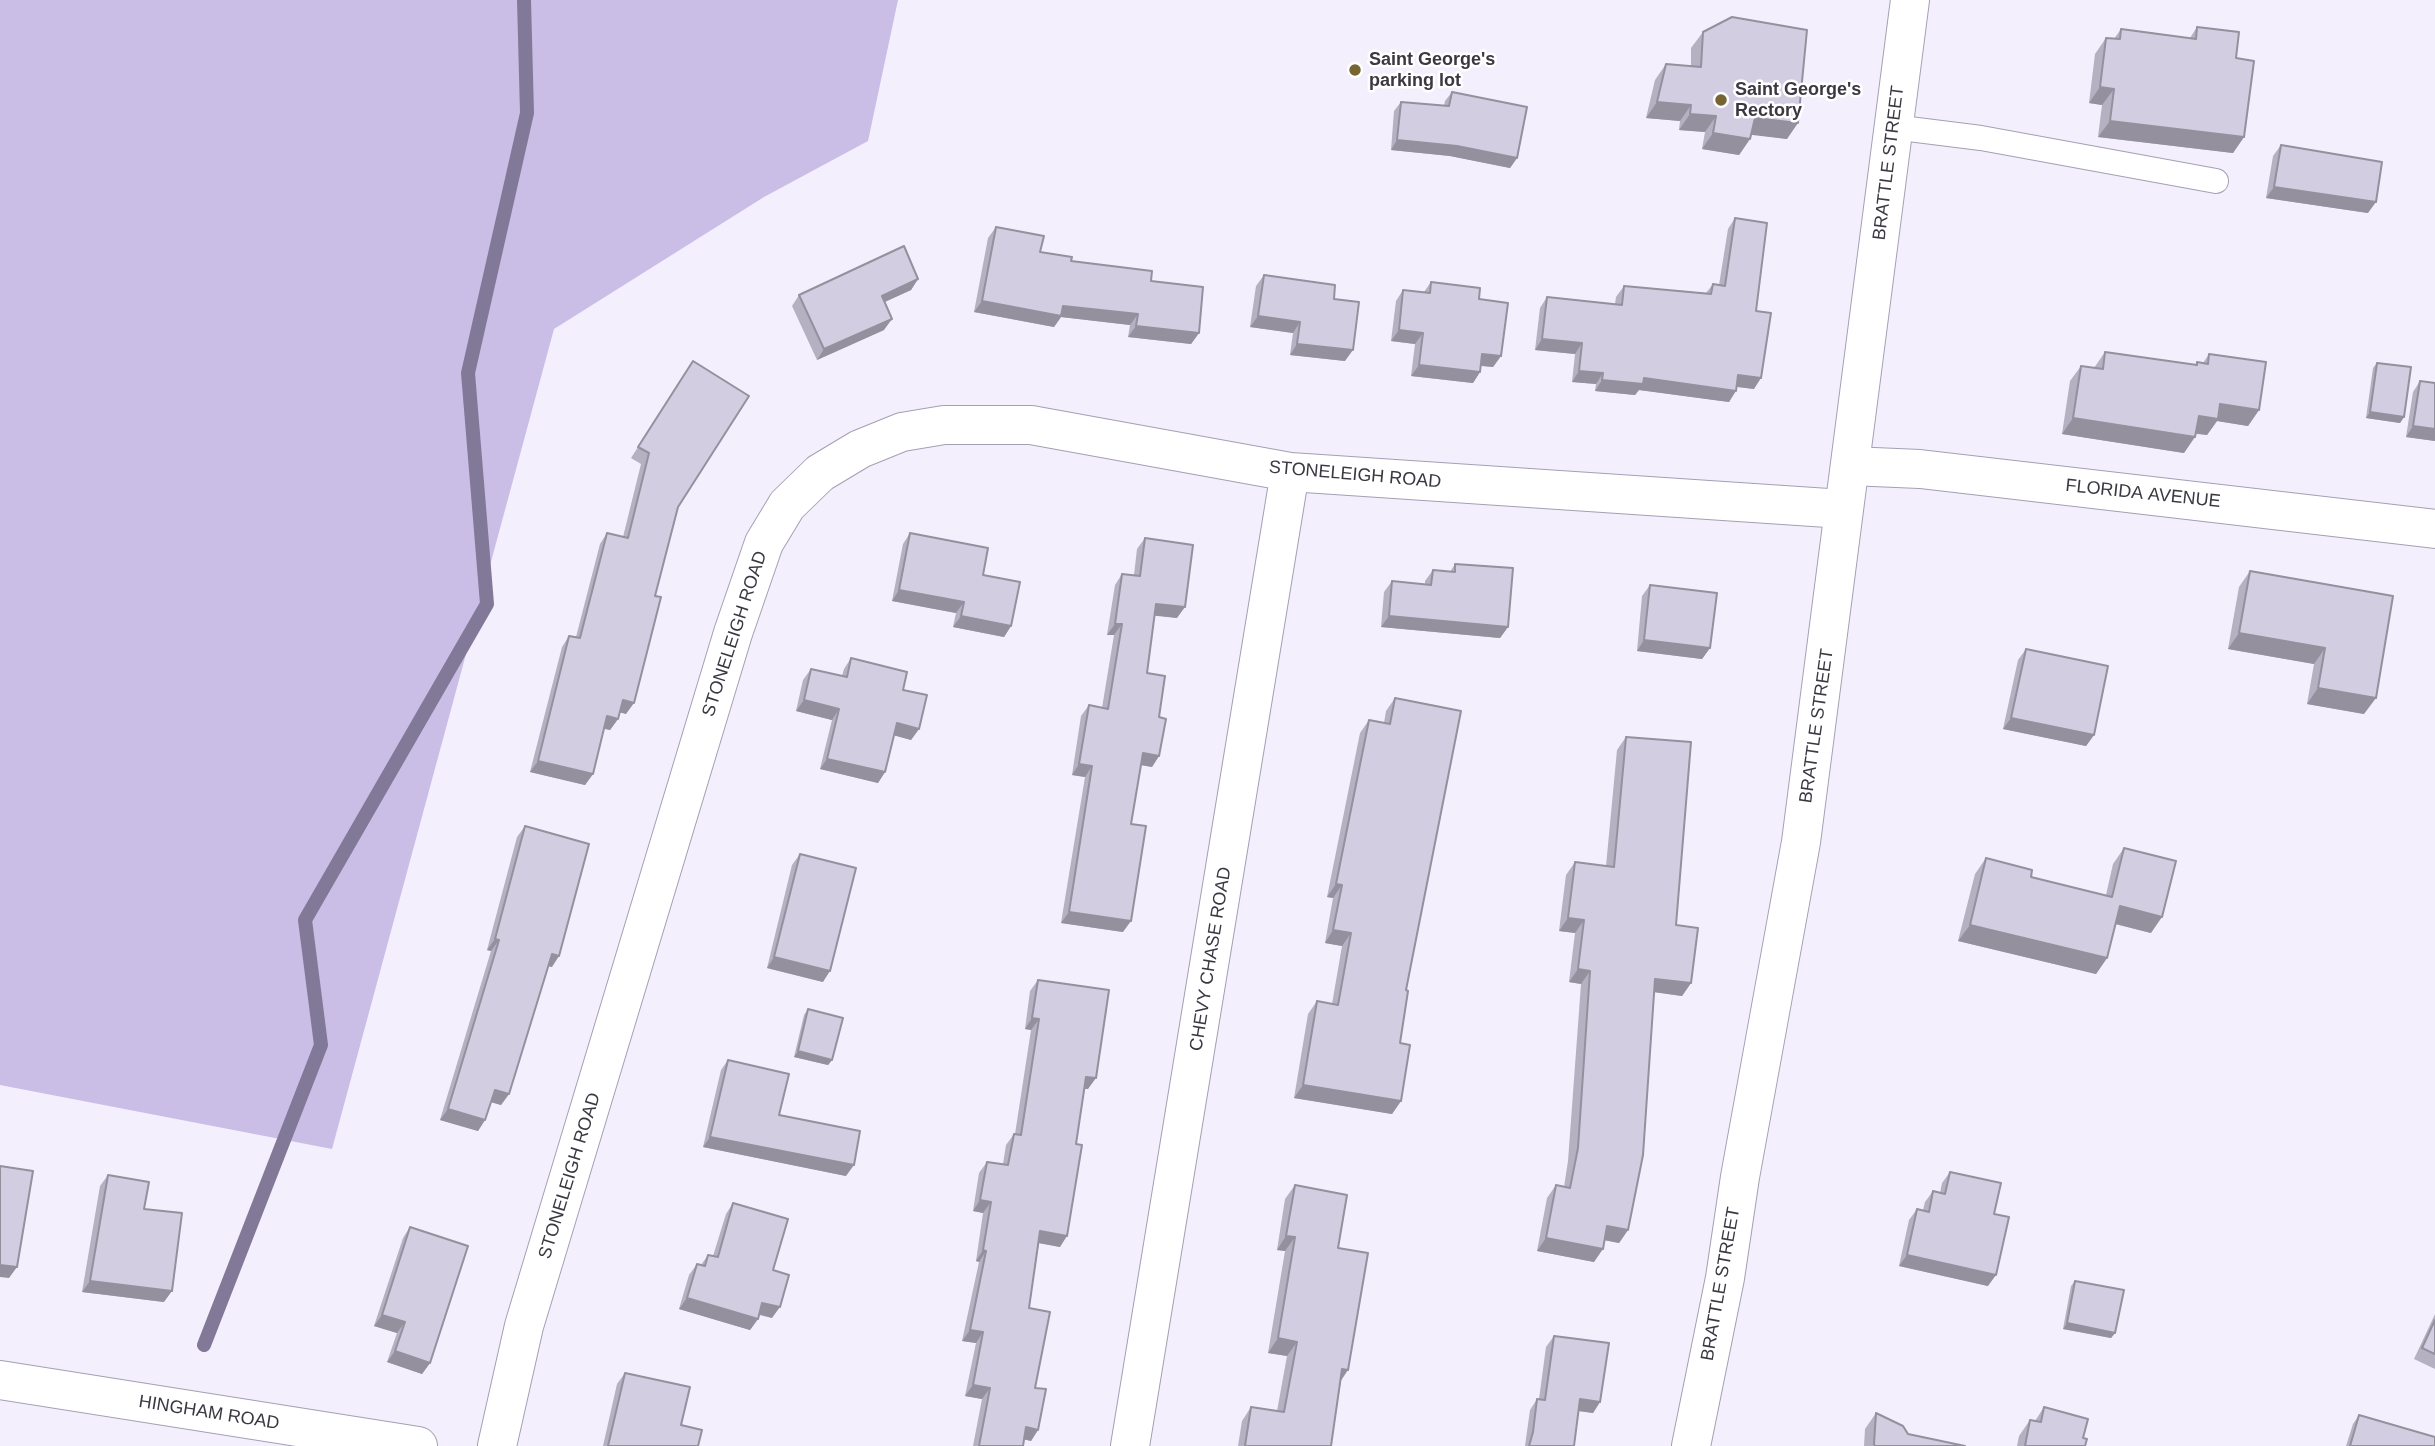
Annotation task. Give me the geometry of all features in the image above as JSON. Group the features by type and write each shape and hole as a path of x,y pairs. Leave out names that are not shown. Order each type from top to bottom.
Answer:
{"street":[{"name":"BRATTLE STREET","path":"1691,1446 1726,1278 1740,1177 1801,842 1910,0"},
{"name":"STONELEIGH ROAD","path":"497,1446 524,1326 733,633 764,544 787,505 820,473 860,449 902,432 944,425 1031,425 1290,472 1843,509"},
{"name":"FLORIDA AVENUE","path":"1850,466 1920,469 2435,529"},
{"name":"CHEVY CHASE ROAD","path":"1130,1446 1290,472"},
{"name":"HINGHAM ROAD","path":"0,1380 418,1446"}],"lane":[{"path":"1893,127 1982,138 2216,181"}],"shaded area":[{"path":"0,0 898,0 868,141 764,197 554,329 332,1149 0,1085"}],"building":[{"name":"Saint George's Rectory","path":"1732,17 1807,30 1798,123 1755,118 1750,139 1713,133 1716,116 1690,114 1691,105 1657,102 1666,64 1701,67 1703,32"},
{"path":"2197,27 2239,32 2236,58 2254,61 2244,137 2110,121 2114,89 2100,87 2106,38 2120,39 2121,29 2196,39"},
{"path":"1452,92 1527,107 1517,158 1457,146 1397,140 1401,102 1449,106"},
{"path":"2281,145 2382,162 2376,202 2274,187"},
{"path":"1735,218 1767,223 1756,311 1771,313 1761,378 1738,375 1736,391 1644,378 1643,384 1602,380 1603,373 1579,371 1582,343 1542,339 1547,297 1622,305 1624,286 1711,294 1713,284 1725,286"},
{"path":"996,227 1044,236 1040,252 1072,257 1071,261 1152,271 1151,281 1203,287 1199,333 1136,326 1138,314 1063,306 1061,316 982,301"},
{"path":"904,246 918,279 882,296 892,319 824,349 799,295"},
{"path":"1264,275 1335,285 1334,299 1359,302 1353,350 1297,344 1300,322 1258,316"},
{"path":"1431,282 1480,288 1479,299 1508,303 1501,356 1482,354 1480,372 1419,365 1423,333 1399,330 1403,290 1430,293"},
{"path":"2105,352 2197,365 2197,362 2208,364 2209,354 2266,362 2259,410 2220,404 2218,419 2199,416 2195,437 2073,418 2081,366 2103,369"},
{"path":"693,361 749,396 678,507 655,596 661,597 634,703 623,700 618,719 607,716 593,774 538,761 569,636 580,638 607,533 628,538 649,453 638,447"},
{"path":"2377,363 2411,367 2404,417 2370,412"},
{"path":"2420,381 2435,383 2435,429 2413,426"},
{"path":"910,533 988,548 983,575 1020,582 1011,626 961,616 964,602 899,590"},
{"path":"1145,538 1193,545 1185,607 1156,604 1147,673 1165,676 1159,717 1166,719 1159,756 1143,753 1131,824 1146,826 1131,921 1069,912 1092,766 1079,764 1089,705 1108,709 1122,624 1115,624 1122,574 1140,576"},
{"path":"1455,564 1513,568 1508,627 1389,616 1392,581 1431,585 1433,570 1455,572"},
{"path":"2250,571 2393,596 2376,698 2318,688 2325,648 2239,633"},
{"path":"1650,585 1717,593 1710,648 1644,640"},
{"path":"2026,649 2108,666 2094,735 2011,718"},
{"path":"851,658 907,672 903,690 927,695 919,729 897,723 885,772 827,759 839,709 804,700 811,669 847,677"},
{"path":"1395,698 1461,711 1406,990 1400,1043 1410,1045 1401,1101 1303,1085 1317,1001 1338,1005 1351,933 1333,930 1342,885 1336,884 1369,720 1390,724"},
{"path":"1626,737 1691,742 1676,925 1698,928 1691,983 1655,979 1643,1155 1628,1230 1607,1226 1603,1249 1546,1238 1556,1185 1570,1188 1578,1148 1590,971 1578,969 1584,920 1568,918 1575,862 1614,867"},
{"path":"525,826 589,844 559,956 552,954 509,1094 495,1090 485,1120 448,1109 499,940 495,939"},
{"path":"2124,848 2176,861 2162,917 2120,906 2107,958 1970,925 1986,858 2032,870 2031,877 2112,897"},
{"path":"800,854 856,868 830,971 774,957"},
{"path":"1038,980 1109,990 1096,1078 1086,1077 1076,1144 1082,1145 1067,1236 1040,1231 1029,1308 1050,1312 1035,1388 1046,1389 1038,1430 1026,1427 1023,1446 979,1446 990,1388 973,1385 983,1332 970,1330 986,1251 983,1250 991,1202 980,1200 987,1162 1008,1165 1014,1134 1021,1135 1039,1019 1032,1018"},
{"path":"808,1009 843,1018 832,1060 798,1051"},
{"path":"728,1060 789,1074 779,1115 860,1131 854,1165 710,1137"},
{"path":"0,1166 33,1171 17,1267 0,1265"},
{"path":"1950,1172 2001,1183 1994,1214 2009,1217 1996,1275 1907,1255 1917,1209 1929,1212 1933,1191 1945,1194"},
{"path":"108,1175 149,1182 144,1209 182,1213 172,1291 90,1281"},
{"path":"1295,1185 1347,1195 1338,1248 1368,1253 1348,1370 1342,1369 1331,1446 1245,1446 1251,1407 1284,1412 1297,1342 1278,1338 1295,1237 1286,1236"},
{"path":"733,1203 788,1219 773,1270 789,1275 780,1307 762,1303 758,1319 687,1298 697,1264 705,1266 708,1255 718,1257"},
{"path":"410,1227 468,1246 430,1363 395,1351 405,1322 382,1315"},
{"path":"2075,1281 2124,1290 2115,1333 2067,1323"},
{"path":"2435,1320 2435,1354 2422,1348"},
{"path":"1554,1336 1609,1343 1600,1402 1580,1399 1574,1446 1529,1446 1537,1399 1545,1400"},
{"path":"625,1373 690,1387 681,1425 702,1430 698,1446 608,1446"},
{"path":"2044,1407 2088,1419 2083,1438 2087,1439 2085,1446 2025,1446 2030,1420 2041,1422"},
{"path":"1876,1413 1903,1426 1908,1434 1965,1446 1875,1446"},
{"path":"2359,1415 2435,1437 2435,1446 2350,1446"}],"waterway":[{"path":"204,1345 321,1045 305,920 487,604 468,373 527,113 524,0"}],"place":[{"name":"Saint George's parking lot","path":"1355,70"},
{"name":"Saint George's Rectory","path":"1721,100"}]}
